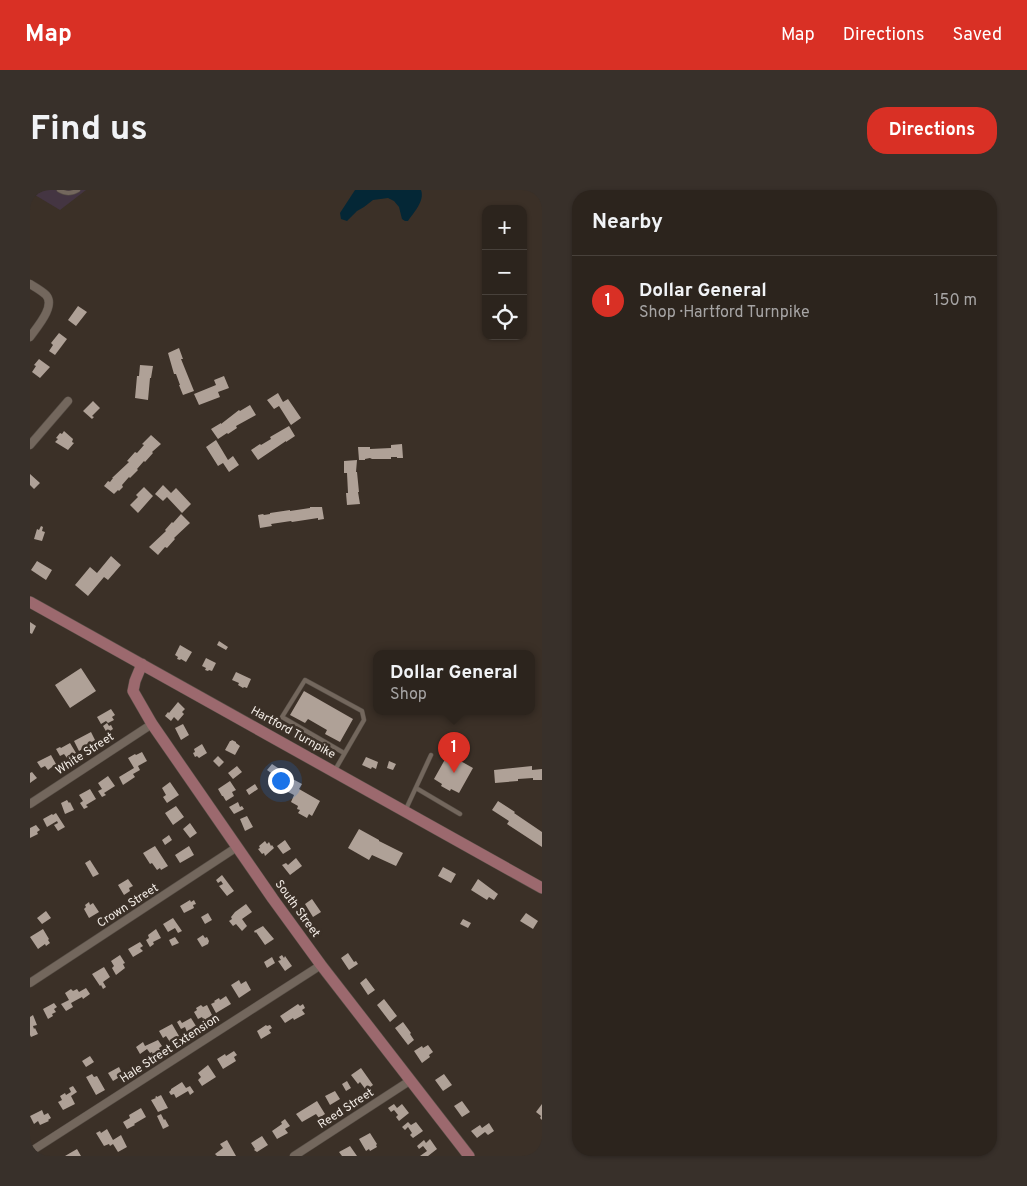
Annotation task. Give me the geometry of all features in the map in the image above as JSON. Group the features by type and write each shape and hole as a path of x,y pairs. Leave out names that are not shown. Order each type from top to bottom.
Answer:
{"street":[{"path":"30,284 47,296 50,302 47,312 30,337"},
{"path":"30,445 68,401"},
{"name":"Hartford Turnpike","path":"30,602 542,888"},
{"name":"South Street","path":"142,664 133,691 152,724 273,899 469,1156"},
{"name":"White Street","path":"30,804 152,724"},
{"name":"Crown Street","path":"30,983 238,848"},
{"name":"Hale Street Extension","path":"30,1152 322,965"},
{"name":"Reed Street","path":"294,1156 411,1080"}],"lane":[{"path":"59,190 68,194 78,190"},
{"path":"334,772 364,720 362,711 305,680 282,717 344,753"},
{"path":"405,811 431,755"},
{"path":"416,788 460,814"}],"shaded area":[{"path":"30,190 86,190 60,210 30,192"}],"water":[{"path":"355,190 421,190 422,198 408,221 402,219 399,207 388,198 373,200 347,221 341,219 340,213"}],"building":[{"path":"78,306 87,312 76,326 68,320"},
{"path":"59,333 67,339 55,355 49,351 53,345 51,343"},
{"path":"179,348 183,359 181,359 194,391 183,395 168,353"},
{"path":"39,359 50,367 40,378 32,372 36,366 34,365"},
{"path":"140,365 153,366 148,400 135,398"},
{"path":"224,376 229,388 218,392 220,397 199,405 194,394 216,385 214,380"},
{"path":"278,393 283,402 288,399 301,418 291,425 279,406 274,409 267,400"},
{"path":"93,401 100,408 92,416 94,417 92,419 83,411"},
{"path":"250,405 256,415 218,439 211,429 239,410"},
{"path":"289,426 295,436 258,460 251,450"},
{"path":"64,431 73,439 72,442 74,443 68,450 55,442 60,433 62,434"},
{"path":"151,435 161,444 138,470 129,477 122,485 123,487 114,494 104,486 129,462 127,461 135,452 137,453 144,445 142,444"},
{"path":"216,440 228,460 233,456 239,465 229,472 223,463 218,466 206,447"},
{"path":"402,444 403,458 391,457 391,459 370,458 359,460 358,447 370,447 370,449 391,448 391,445"},
{"path":"357,460 356,472 360,504 347,505 347,473 344,473 344,461"},
{"path":"30,474 40,483 34,489 30,485"},
{"path":"163,485 171,493 176,488 191,504 182,513 167,497 163,501 155,494"},
{"path":"144,487 153,496 138,513 130,505"},
{"path":"322,507 324,519 291,521 260,528 258,515"},
{"path":"181,514 190,523 158,555 149,547"},
{"path":"41,526 43,527 42,531 45,532 42,541 34,539 37,529 39,530"},
{"path":"111,556 121,565 108,580 104,577 88,596 75,585 90,567 97,573"},
{"path":"37,561 52,570 46,580 31,570"},
{"path":"30,622 36,626 32,634 30,633"},
{"path":"219,641 228,647 226,650 217,645"},
{"path":"180,645 192,652 186,662 177,659 178,657 175,655"},
{"path":"206,658 216,663 212,671 205,670 206,668 202,666"},
{"path":"81,668 96,691 70,708 55,685"},
{"path":"236,672 251,679 247,688 243,688 238,685 239,683 232,680"},
{"path":"304,691 353,719 340,742 325,734 327,730 308,719 305,723 290,715"},
{"path":"178,702 185,709 182,712 184,714 178,721 174,717 171,721 165,716"},
{"path":"111,709 115,715 112,717 114,720 101,724 97,717"},
{"path":"107,723 113,729 107,733 103,726"},
{"path":"183,724 189,735 181,740 175,728"},
{"path":"91,732 95,740 79,751 74,741"},
{"path":"232,740 240,746 235,755 225,750"},
{"path":"70,743 76,753 67,758 64,754 60,756 56,749"},
{"path":"202,744 207,753 199,758 195,757 194,749"},
{"path":"142,752 147,761 138,766 140,770 133,774 135,777 123,785 119,777 134,768 128,758"},
{"path":"448,754 473,768 459,793 441,786 442,784 434,779"},
{"path":"51,755 56,764 48,770 45,766 41,768 37,762"},
{"path":"218,756 224,762 219,767 213,761"},
{"path":"366,757 378,762 376,769 362,765"},
{"path":"389,761 396,764 393,770 387,768"},
{"path":"272,764 281,770 278,778 267,770"},
{"path":"237,766 242,772 233,779 228,773"},
{"path":"532,766 532,770 542,769 542,780 533,780 533,778 495,783 494,770"},
{"path":"32,772 37,778 30,783 30,773"},
{"path":"108,776 115,786 104,793 106,795 102,797 98,791 102,789 98,783"},
{"path":"287,776 302,784 299,789 320,801 312,816 309,814 307,818 298,813 300,810 297,809 298,806 291,802 294,795 280,788"},
{"path":"230,781 236,790 232,792 234,796 226,801 218,789"},
{"path":"170,782 179,795 167,803 163,797 166,795 162,788"},
{"path":"255,784 258,789 249,795 246,790"},
{"path":"90,789 96,799 86,805 88,807 84,809 80,803 83,801 79,795"},
{"path":"67,800 74,810 65,814 61,803"},
{"path":"498,801 542,832 542,847 507,824 509,821 492,810"},
{"path":"238,802 240,807 242,806 244,809 234,814 229,807"},
{"path":"176,806 184,817 173,825 165,813"},
{"path":"56,813 65,827 58,831 54,825 58,823 57,821 47,827 43,819"},
{"path":"247,816 253,827 245,831 240,819"},
{"path":"190,823 197,833 190,838 183,829"},
{"path":"36,825 40,830 37,832 38,834 30,838 30,828"},
{"path":"359,829 403,853 396,866 372,855 369,860 348,848"},
{"path":"169,835 172,840 165,845 162,840"},
{"path":"285,840 291,849 283,854 277,846"},
{"path":"265,841 267,844 269,842 274,848 265,856 258,849"},
{"path":"155,846 168,866 161,870 160,868 157,870 152,863 150,864 143,853"},
{"path":"189,846 194,855 180,863 175,855"},
{"path":"296,858 302,866 290,875 282,865 286,863 288,865"},
{"path":"90,860 99,874 93,877 85,863"},
{"path":"443,867 456,874 451,883 438,876"},
{"path":"222,875 234,891 227,896 219,886 223,884 221,881 218,883 216,880"},
{"path":"128,879 133,886 124,895 118,885"},
{"path":"478,879 498,894 494,900 489,897 487,900 471,890"},
{"path":"312,899 321,912 313,917 305,904"},
{"path":"190,900 191,902 194,900 196,904 193,905 194,908 184,913 180,906"},
{"path":"89,902 90,905 93,903 99,912 89,918 84,909 85,905"},
{"path":"246,904 252,912 242,919 247,926 242,931 236,924 233,926 229,921 235,912"},
{"path":"46,911 51,918 42,924 37,918"},
{"path":"208,913 212,920 205,924 201,917"},
{"path":"526,913 538,921 533,929 520,921"},
{"path":"173,918 182,931 178,933 175,928 168,932 163,924"},
{"path":"463,919 471,923 468,928 460,924"},
{"path":"263,926 274,939 265,945 254,931"},
{"path":"43,929 50,943 38,949 30,937"},
{"path":"156,929 161,938 153,942 154,944 150,947 146,940 149,938 148,935"},
{"path":"203,935 209,941 208,944 202,947 197,939"},
{"path":"175,937 179,943 172,946 169,940"},
{"path":"140,942 143,946 140,948 143,951 133,957 128,949"},
{"path":"348,953 354,962 356,961 358,964 349,970 341,958"},
{"path":"120,955 125,963 123,964 125,968 116,975 111,961"},
{"path":"282,955 284,958 285,956 292,966 285,971 278,961 281,960 279,957"},
{"path":"272,957 275,963 267,968 264,962"},
{"path":"104,967 110,977 103,982 106,987 103,989 92,974"},
{"path":"366,978 375,990 368,995 360,983"},
{"path":"239,980 241,984 246,981 251,990 239,998 231,985"},
{"path":"86,988 90,994 83,999 82,997 71,1003 73,1007 66,1011 61,1004 69,1000 65,993 71,989 73,991 77,989 79,992"},
{"path":"226,996 231,1004 216,1013 211,1004 219,998 220,1000"},
{"path":"384,999 397,1016 390,1022 377,1005"},
{"path":"54,1003 57,1007 54,1009 56,1012 48,1019 43,1009"},
{"path":"298,1004 300,1006 303,1004 305,1008 302,1010 305,1014 285,1023 280,1016"},
{"path":"201,1005 203,1007 207,1005 212,1015 204,1021 202,1017 198,1019 194,1012"},
{"path":"33,1015 37,1025 33,1026 38,1034 31,1037 30,1017"},
{"path":"191,1018 196,1026 187,1032 185,1027 181,1029 177,1022 180,1020 182,1023"},
{"path":"403,1022 414,1040 408,1045 395,1028"},
{"path":"172,1024 179,1036 175,1038 176,1040 170,1042 166,1036 163,1038 159,1031"},
{"path":"266,1025 270,1025 272,1028 269,1030 271,1033 261,1039 257,1031"},
{"path":"158,1040 162,1046 153,1055 147,1049 140,1054 136,1047 143,1042 145,1046"},
{"path":"428,1045 433,1052 422,1063 414,1051"},
{"path":"234,1051 237,1055 234,1057 236,1061 223,1069 217,1059"},
{"path":"90,1056 94,1062 86,1067 82,1061"},
{"path":"208,1065 216,1077 202,1086 198,1080 201,1077 198,1073"},
{"path":"119,1067 123,1075 113,1081 108,1073"},
{"path":"361,1068 373,1085 366,1090 351,1075"},
{"path":"92,1074 94,1077 97,1076 105,1090 96,1095 86,1077"},
{"path":"444,1074 452,1085 443,1091 435,1080"},
{"path":"347,1081 351,1088 346,1091 342,1084"},
{"path":"182,1082 186,1088 190,1086 194,1092 190,1095 188,1091 176,1098 174,1094 171,1095 169,1092"},
{"path":"73,1086 77,1092 71,1096 75,1104 63,1110 58,1102 62,1100 60,1096 71,1092 69,1088"},
{"path":"335,1091 340,1099 330,1105 325,1096"},
{"path":"161,1095 168,1108 158,1112 151,1100"},
{"path":"317,1101 325,1114 319,1118 316,1114 302,1122 296,1114"},
{"path":"462,1101 470,1112 462,1117 454,1106"},
{"path":"394,1104 397,1108 402,1104 409,1113 399,1121 396,1117 398,1115 394,1110 391,1112 388,1108"},
{"path":"542,1104 542,1120 541,1116 536,1112"},
{"path":"141,1108 146,1117 127,1129 123,1122 130,1118 129,1115"},
{"path":"42,1110 44,1115 48,1113 51,1118 40,1125 38,1121 34,1124 30,1116"},
{"path":"161,1114 169,1126 163,1129 157,1116"},
{"path":"285,1119 290,1126 285,1129 288,1133 277,1139 272,1131 282,1124 281,1122"},
{"path":"408,1122 411,1125 416,1122 423,1131 413,1138 408,1127 405,1130 402,1127"},
{"path":"489,1123 494,1131 488,1135 485,1132 477,1138 471,1131 480,1125 482,1128"},
{"path":"107,1129 113,1140 121,1135 127,1147 118,1152 113,1144 104,1146 96,1133 100,1131 101,1133"},
{"path":"370,1133 377,1147 366,1151 359,1139"},
{"path":"262,1136 268,1145 257,1152 251,1143"},
{"path":"430,1139 437,1149 428,1156 420,1156 427,1151 423,1146 419,1149 417,1146 424,1140 426,1143"},
{"path":"227,1140 236,1156 217,1156 215,1154 223,1148 220,1144"},
{"path":"350,1146 357,1156 342,1156 339,1152"},
{"path":"77,1149 81,1156 65,1156"}],"place":[{"name":"Dollar General","path":"454,773"}]}
